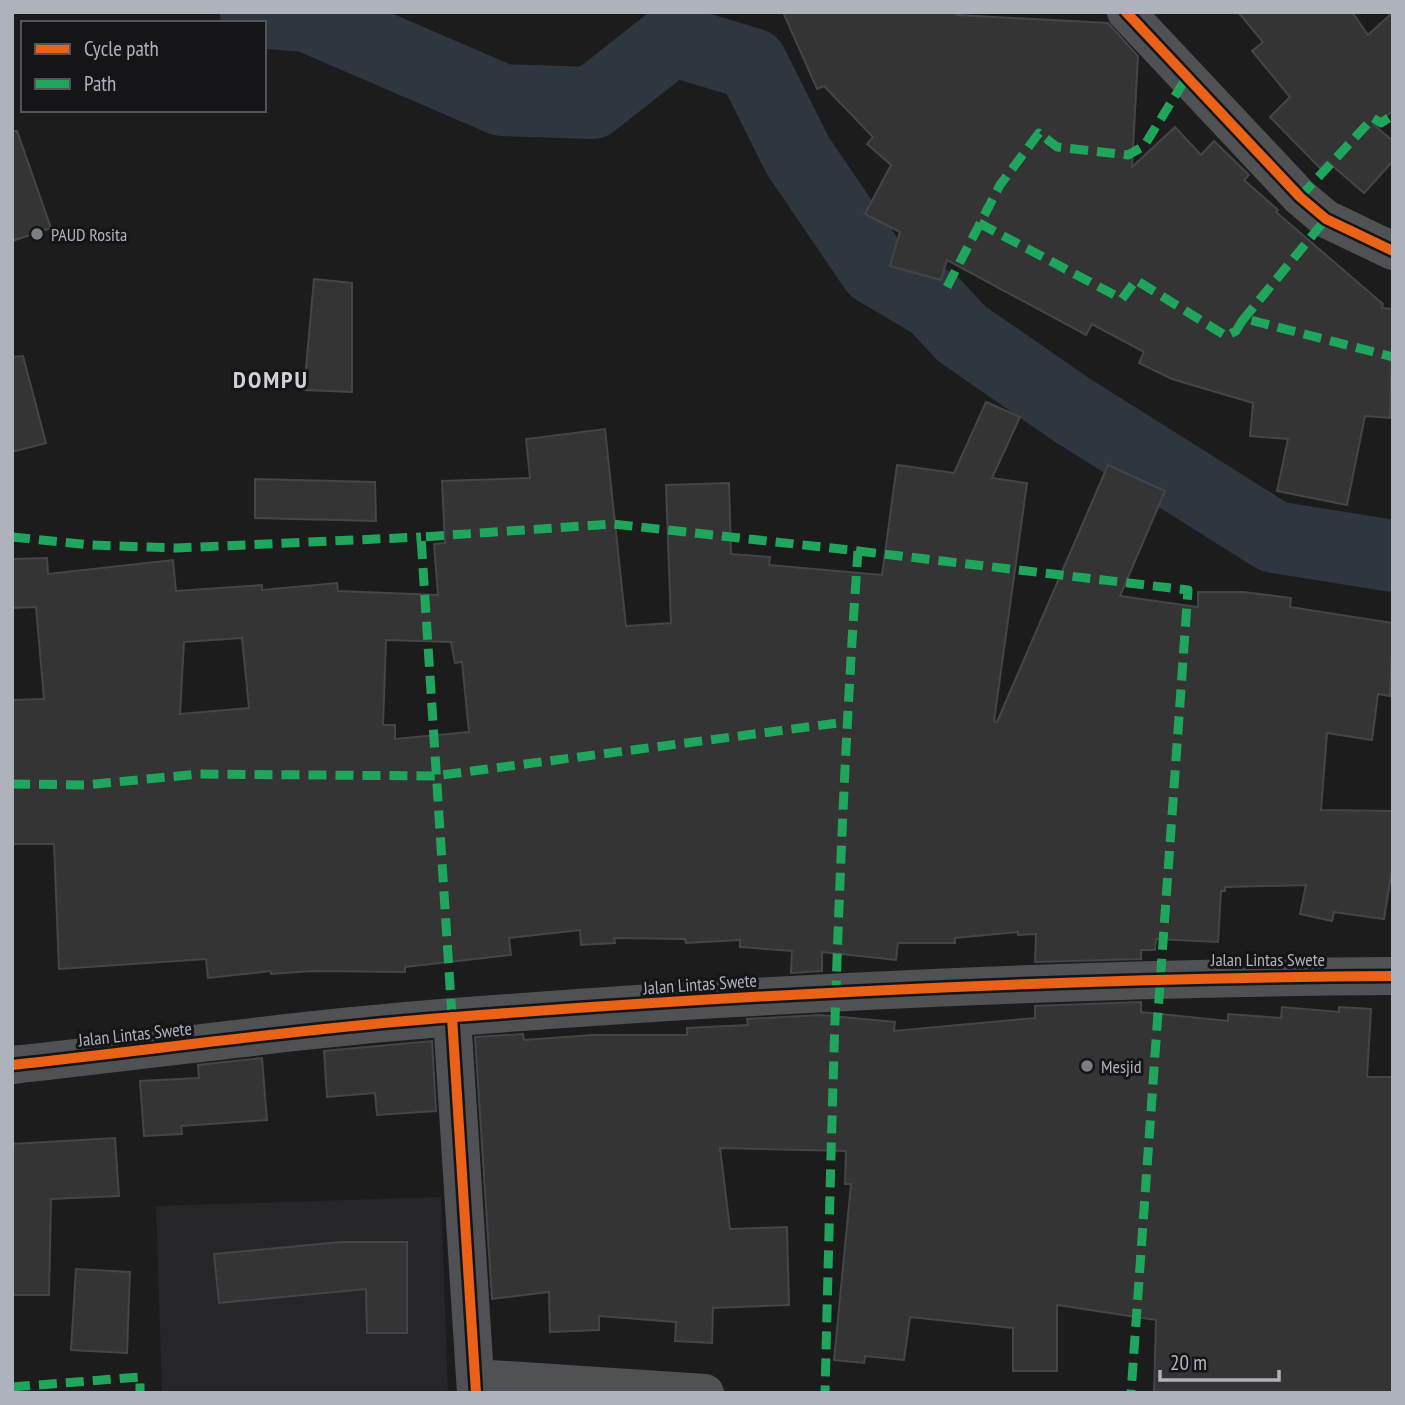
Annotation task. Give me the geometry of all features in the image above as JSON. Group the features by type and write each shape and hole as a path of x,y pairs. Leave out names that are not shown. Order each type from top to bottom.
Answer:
{"street":[{"path":"1126,12 1300,197 1326,219 1393,251"},
{"name":"Jalan Lintas Swete","path":"12,1065 452,1017 835,992 1146,978 1393,976"},
{"path":"452,1017 476,1385 705,1393"}],"shaded area":[{"path":"441,1197 448,1393 162,1393 156,1206"}],"building":[{"path":"783,12 961,12 957,15 1108,23 1138,56 1132,167 1175,127 1201,155 1214,141 1249,175 1244,180 1278,210 1276,212 1383,304 1382,308 1393,309 1390,418 1365,416 1347,505 1277,491 1288,439 1250,436 1253,403 1172,379 1139,363 1144,352 1092,324 1086,335 947,260 941,280 890,266 900,232 865,214 891,165 867,144 873,137 824,86 817,89"},
{"path":"1238,12 1352,12 1368,35 1393,12 1393,111 1374,125 1393,141 1393,161 1364,193 1327,161 1320,168 1270,117 1290,97 1252,51 1263,42"},
{"path":"12,131 17,131 51,228 12,241"},
{"path":"314,279 352,283 352,392 304,390"},
{"path":"23,356 46,443 12,452 12,357"},
{"path":"986,402 1020,417 992,478 1027,483 994,721 997,722 1108,465 1165,491 1120,596 1198,607 1198,592 1243,592 1291,598 1290,607 1393,623 1390,696 1378,694 1372,740 1327,733 1321,810 1393,811 1393,864 1384,919 1334,912 1332,921 1300,914 1306,885 1225,887 1225,891 1221,891 1218,942 1156,939 1155,950 1141,950 1141,959 1035,962 1036,934 1018,935 1018,932 955,938 955,943 898,943 896,960 822,952 822,971 791,973 792,951 740,947 740,940 686,943 685,939 614,938 615,943 581,945 580,930 509,938 511,955 405,967 405,972 312,971 271,974 271,971 208,978 206,959 59,969 54,844 12,844 12,700 44,699 36,607 12,608 12,559 47,558 48,574 173,560 176,591 262,585 262,590 337,583 338,591 438,595 434,544 445,543 442,481 530,478 526,439 605,429 626,626 671,623 666,485 729,483 731,554 770,557 769,565 882,575 897,465 954,473","holes":["242,638 249,708 180,714 184,642","386,640 451,642 455,663 462,662 469,732 395,739 395,725 383,725"]},
{"path":"255,479 375,482 376,521 255,518"},
{"path":"1141,1002 1141,1012 1228,1021 1228,1014 1281,1018 1282,1007 1339,1012 1339,1007 1371,1009 1367,1077 1393,1077 1393,1393 1154,1393 1156,1320 1057,1305 1057,1371 1013,1371 1013,1328 910,1317 904,1360 865,1356 864,1363 834,1360 851,1184 845,1184 846,1151 720,1148 730,1229 787,1227 789,1305 713,1308 712,1343 675,1341 676,1322 599,1316 599,1330 550,1332 549,1292 492,1299 475,1037 523,1034 524,1040 593,1035 687,1035 687,1028 748,1025 747,1019 820,1015 895,1022 894,1031 1035,1018 1035,1006"},
{"path":"432,1041 436,1111 377,1115 375,1093 327,1097 324,1051"},
{"path":"262,1058 267,1120 181,1126 182,1134 144,1136 140,1081 199,1078 198,1065"},
{"path":"115,1138 119,1196 51,1199 49,1295 12,1295 12,1144"},
{"path":"341,1242 407,1242 407,1333 367,1333 366,1289 219,1303 214,1254"},
{"path":"76,1269 130,1272 127,1353 71,1350"}],"waterway":[{"path":"256,12 307,16 502,100 592,103 672,40 752,64 798,156 875,269 934,304 962,334 1072,410 1274,537 1393,556"}],"marked path":[{"path":"947,287 1000,185 1039,133 1057,147 1128,155 1144,146 1188,75"},
{"path":"1300,197 1373,118 1381,123 1393,115"},
{"path":"1242,321 1326,219"},
{"path":"979,223 1122,299 1136,280 1226,336 1236,331 1242,321 1250,320 1393,357"},
{"path":"452,1017 421,537 613,524 858,551 841,866 825,1393"},
{"path":"12,537 90,545 177,548 421,537"},
{"path":"858,551 1188,590 1131,1393"},
{"path":"12,784 85,785 199,774 434,776 846,722"},
{"path":"12,1387 140,1377 140,1393"}],"cycle path":[{"path":"1126,12 1300,197 1326,219 1393,251"},
{"path":"12,1065 289,1033 572,1008 924,988 1393,976"},
{"path":"452,1017 476,1393"}],"place":[{"name":"PAUD Rosita","path":"37,234"},
{"name":"Mesjid","path":"1087,1066"}],"district":[{"name":"DOMPU","path":"271,379"}]}
